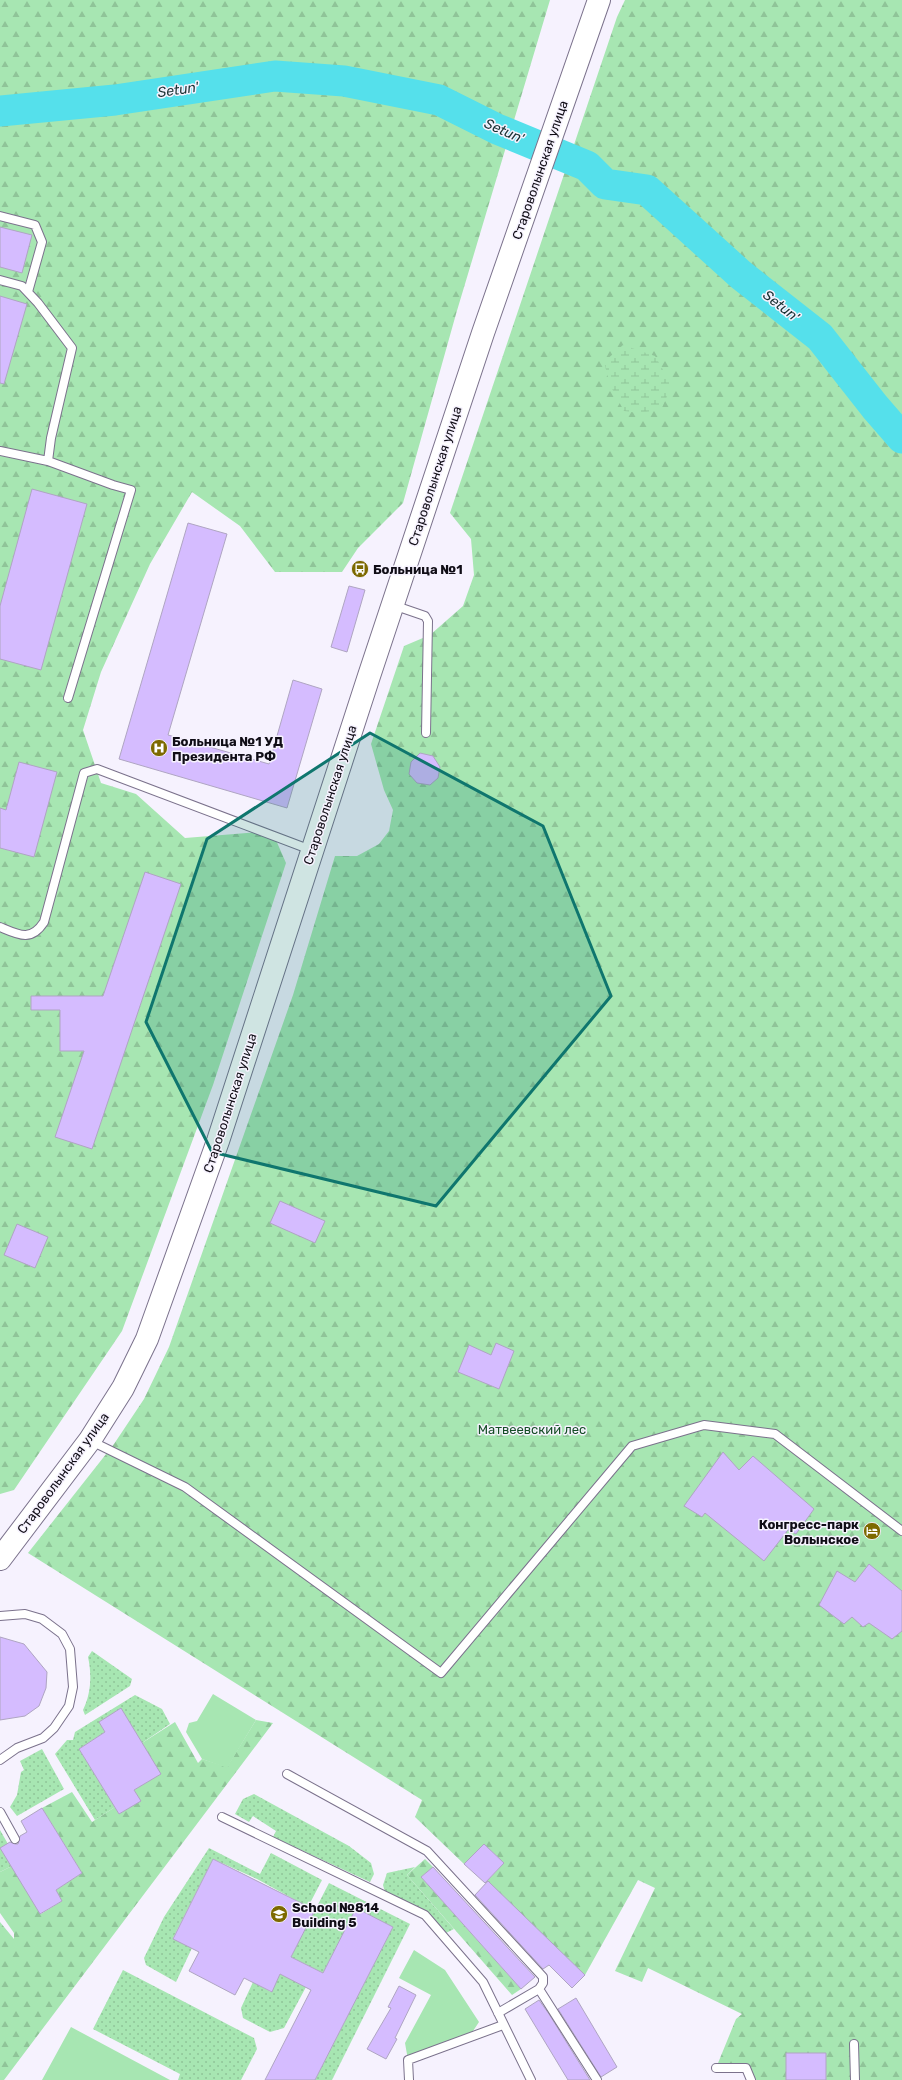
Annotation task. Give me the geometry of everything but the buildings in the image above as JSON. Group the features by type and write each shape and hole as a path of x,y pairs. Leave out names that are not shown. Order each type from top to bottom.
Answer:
{"street":[{"name":"Староволынская улица","path":"0,1559 90,1440 123,1388 147,1339 218,1141 392,605 481,340 599,0"}],"lane":[{"path":"0,216 35,225 42,242 28,292"},
{"path":"0,280 22,286 72,348 51,438 48,461"},
{"path":"0,451 48,461 113,485 131,490 68,698"},
{"path":"392,605 425,616 428,621 426,733"},
{"path":"0,927 17,934 26,935 37,932 44,922 84,773 90,770 97,769 312,850"},
{"path":"90,1440 186,1487 441,1673 632,1446 704,1426 775,1434 902,1531"},
{"path":"0,1616 25,1614 36,1617 42,1619 62,1634 70,1649 73,1665 73,1687 69,1706 54,1728 43,1738 17,1748 0,1760"},
{"path":"287,1774 427,1851 544,1977 544,1983 539,1989 498,2013"},
{"path":"0,1812 15,1839"},
{"path":"222,1817 425,1915 483,1982 531,2080"},
{"path":"539,1989 597,2080"},
{"path":"409,2080 408,2060 504,2025"},
{"path":"854,2044 855,2080"},
{"path":"716,2068 746,2068 751,2080"}],"highlighted area":[{"path":"370,733 543,826 611,996 436,1206 212,1152 146,1022 207,839"}],"green space":[{"name":"Больница №1 УД Президента РФ","path":"0,0 550,0 456,314 403,503 358,548 342,572 275,572 240,526 192,492 150,564 101,672 83,730 101,783 136,794 185,838 272,831 286,863 213,1085 122,1331 14,1490 0,1494"},
{"name":"Матвеевский лес","path":"625,0 902,0 902,2080 826,2080 826,2053 786,2053 786,2080 751,2080 746,2068 716,2068 736,2019 742,2014 648,1968 642,1982 615,1971 655,1888 638,1880 585,1975 487,1881 504,1863 484,1844 464,1864 415,1817 422,1800 28,1553 114,1444 144,1399 169,1347 293,995 335,856 357,856 379,844 389,831 393,810 384,790 371,744 404,646 430,635 463,606 474,575 471,539 450,513 617,17"},
{"path":"623,345 655,356 672,385 661,410 638,413 624,411 610,385 604,362"},
{"path":"92,1651 132,1679 130,1686 85,1715 83,1710 88,1698 90,1684 88,1657"},
{"path":"213,1694 256,1720 227,1768 202,1759 186,1732 189,1723 197,1721"},
{"path":"135,1695 162,1709 170,1724 142,1743 121,1709 99,1722 105,1732 79,1749 115,1807 95,1820 55,1754 67,1740 73,1740 75,1732"},
{"path":"256,1720 273,1723 4,2080 0,2080 0,1922 14,1939 14,1933 0,1913 0,1872 12,1866 41,1914 62,1901 56,1890 82,1873 42,1808 72,1792 92,1822 115,1807 119,1814 140,1801 134,1790 160,1774 142,1743 175,1722 198,1763 202,1759 227,1767"},
{"path":"42,1749 64,1789 17,1816 10,1807 17,1795 21,1772 24,1770 20,1761"},
{"path":"254,1794 349,1846 371,1863 374,1874 370,1882 273,1837 276,1831 253,1816 249,1822 235,1814 243,1799"},
{"path":"0,1830 8,1844 12,1866 0,1872"},
{"path":"209,1848 260,1874 271,1853 322,1880 308,1907 257,1879 213,1859 173,1938 192,1948 176,1982 146,1965 144,1958 164,1917"},
{"path":"425,1859 433,1867 421,1877 521,1989 512,1995 407,1875"},
{"path":"415,1867 407,1875 454,1929 442,1935 425,1915 386,1896 383,1885 387,1873"},
{"path":"329,1883 410,1924 332,2080 315,2080 393,1927 356,1908 323,1973 291,1957"},
{"path":"414,1950 445,1970 479,2022 469,2037 408,2060 405,2043 431,1995 399,1978"},
{"path":"123,1970 254,2038 257,2049 241,2080 178,2080 180,2074 93,2029"},
{"path":"280,1974 306,1987 284,2028 270,2032 243,2018 241,2008 253,1982 271,1992"},
{"path":"71,2027 170,2080 42,2080"}],"waterway":[{"name":"Setun'","path":"0,111 115,100 275,76 344,81 439,100 497,129 587,166 605,184 647,190 741,275 820,337 875,407 902,438"}],"place":[{"name":"Больница №1","path":"360,569"},
{"name":"Больница №1 УД Президента РФ","path":"159,748"},
{"name":"Конгресс-парк Волынское","path":"872,1531"},
{"name":"School №814 Building 5","path":"279,1914"}]}
